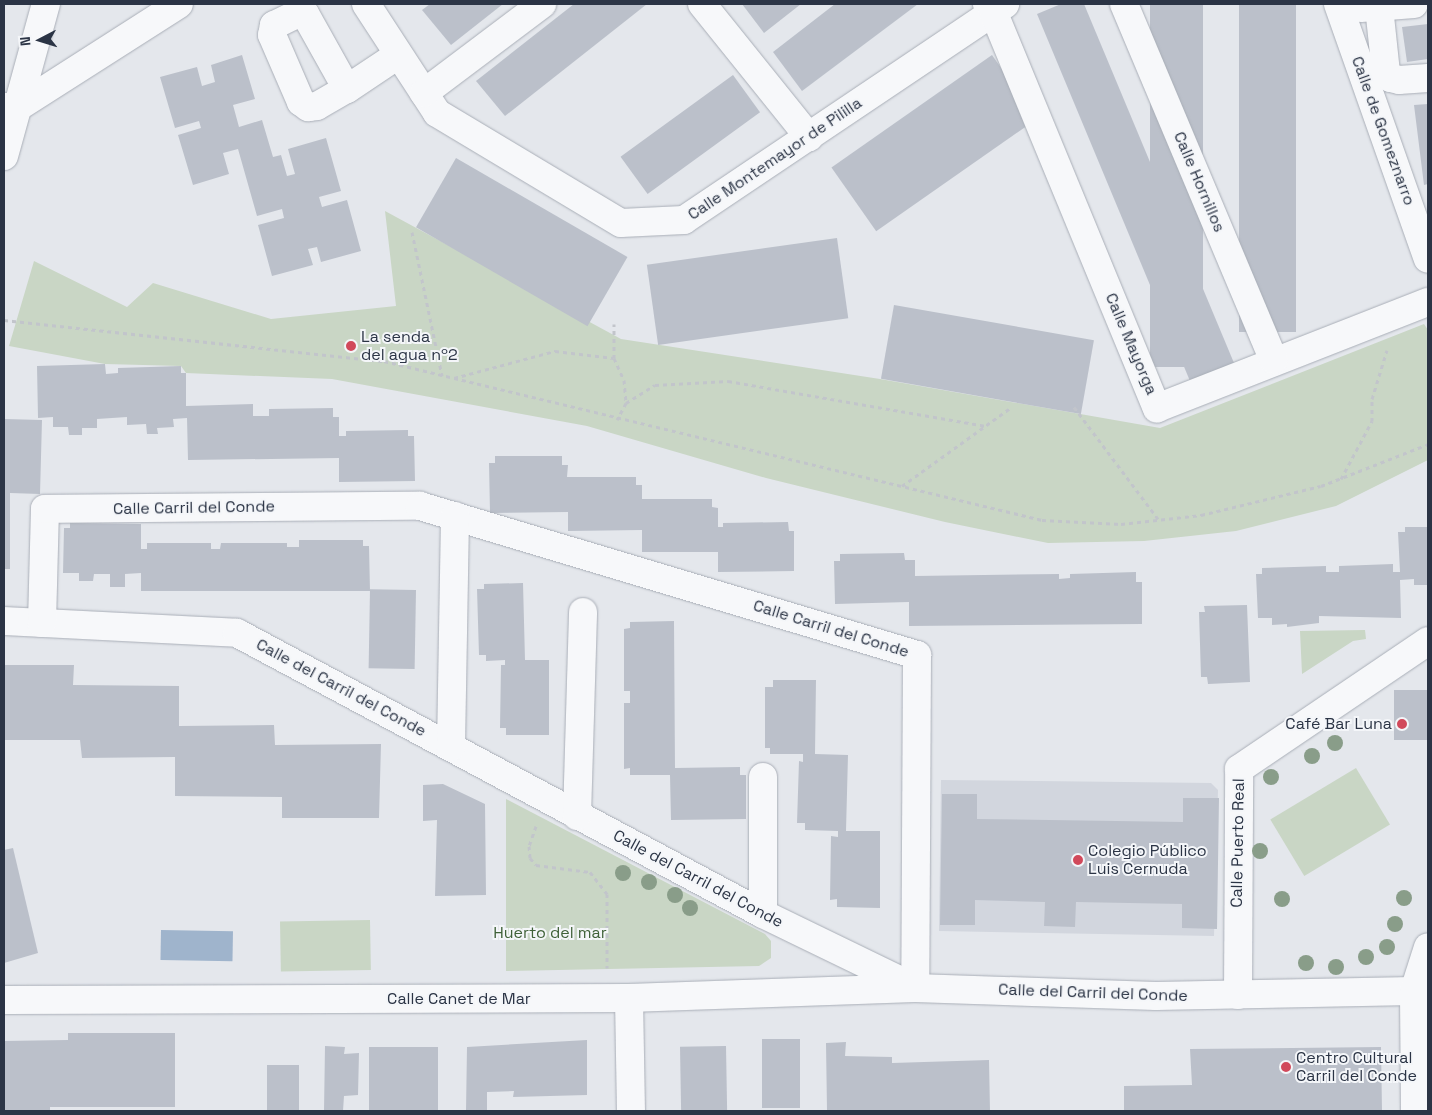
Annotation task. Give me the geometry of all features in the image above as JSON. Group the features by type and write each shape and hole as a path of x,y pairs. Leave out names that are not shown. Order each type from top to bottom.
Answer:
{"street":[{"path":"4,156 11,107 46,4"},
{"path":"11,107 180,4"},
{"name":"Calle Montemayor de Pililla","path":"366,4 437,113 621,222 684,220 809,137 995,6"},
{"path":"424,93 542,4"},
{"path":"702,4 809,137"},
{"name":"Calle Hornillos","path":"1124,4 1274,360"},
{"path":"1339,7 1379,7 1414,4"},
{"name":"Calle Mayorga","path":"995,6 1157,408 1274,360 1428,302"},
{"name":"Calle de Gomeznarro","path":"1339,7 1428,259"},
{"path":"1379,7 1386,72 1391,78 1399,80 1428,78"},
{"path":"347,89 398,55"},
{"name":"Calle Carril del Conde","path":"42,623 45,509 420,506 916,655 915,988"},
{"path":"451,747 455,516"},
{"path":"578,816 583,612"},
{"name":"Calle del Carril del Conde","path":"4,621 237,633 763,914 915,988 1156,996 1421,993"},
{"name":"Calle Puerto Real","path":"1238,995 1239,769 1428,641"},
{"path":"763,776 763,914"},
{"path":"809,991 822,984 829,975 831,960 827,946"},
{"path":"1415,1111 1421,993 1428,947"},
{"name":"Calle Canet de Mar","path":"4,1000 629,998 915,988"},
{"path":"629,998 631,1111"}],"path":[{"path":"412,232 442,376"},
{"path":"4,320 384,361 618,420 1042,520 1121,524 1201,515 1340,479 1428,444"},
{"path":"614,324 614,358 624,380 626,403 618,420"},
{"path":"1340,479 1372,421 1372,399 1389,346"},
{"path":"454,378 555,351 614,358"},
{"path":"626,403 656,385 728,381 986,426"},
{"path":"1074,407 1159,520"},
{"path":"902,487 1010,408"},
{"path":"538,818 529,846 530,858 536,865 590,872 608,894 608,978"}],"shaded area":[{"name":"Colegio Público Luis Cernuda","path":"941,780 1211,783 1218,790 1214,936 939,931"}],"green space":[{"path":"385,211 621,339 880,379 1160,428 1424,324 1428,330 1428,460 1336,506 1236,531 1144,541 1048,543 945,522 766,478 587,426 332,379 186,373 181,366 105,364 9,346 34,261 127,307 153,283 271,319 396,306"},
{"path":"1365,630 1366,639 1353,641 1302,674 1300,631"},
{"path":"1356,768 1390,825 1304,876 1270,820"},
{"name":"Huerto del mar","path":"506,799 765,934 771,941 771,958 759,966 506,971"},
{"path":"370,920 371,970 281,972 280,922"}],"water":[{"path":"161,930 233,931 232,961 160,960"}],"building":[{"path":"430,4 503,4 451,45 422,10"},
{"path":"574,4 647,4 505,116 476,81"},
{"path":"742,4 801,4 764,33"},
{"path":"835,4 918,4 802,91 773,52"},
{"path":"1061,4 1084,4 1234,363 1190,381 1037,14"},
{"path":"1150,4 1203,4 1203,367 1150,367"},
{"path":"1239,4 1296,4 1296,332 1239,332"},
{"path":"1428,24 1428,59 1407,62 1402,27"},
{"path":"242,55 255,99 233,105 239,127 262,120 273,157 281,155 287,176 295,174 288,149 326,138 341,191 319,197 322,207 347,200 361,251 321,262 317,247 308,249 313,265 272,276 258,225 284,218 282,209 257,216 238,149 223,153 229,174 193,185 178,135 201,128 199,121 175,128 160,77 197,67 202,86 215,82 211,65"},
{"path":"992,55 1037,119 876,231 831,167"},
{"path":"733,75 760,112 648,194 621,157"},
{"path":"1428,104 1428,184 1424,185 1414,105"},
{"path":"456,158 627,257 587,326 416,227"},
{"path":"837,238 848,318 658,345 647,265"},
{"path":"894,305 1094,340 1081,414 881,379"},
{"path":"105,364 106,374 118,373 118,368 181,366 181,373 186,373 186,406 253,404 253,416 269,416 269,409 333,408 333,417 339,417 339,436 346,436 346,431 408,430 408,436 414,436 415,481 339,482 339,458 188,460 187,418 173,419 174,427 157,428 158,434 147,434 146,424 127,425 127,417 97,419 97,428 82,428 82,435 69,435 68,427 53,427 53,417 38,418 37,366"},
{"path":"4,419 42,420 40,494 10,493 10,569 4,569"},
{"path":"495,456 562,456 562,465 568,465 567,477 636,477 636,485 642,485 642,499 712,499 712,507 718,508 718,527 723,527 723,523 788,522 789,531 794,531 794,571 718,572 718,552 642,552 642,530 568,531 568,512 490,513 489,463 495,463"},
{"path":"70,523 141,524 141,549 147,549 147,543 211,543 211,549 220,549 221,543 287,543 287,547 299,547 299,540 363,540 363,546 369,546 370,591 141,591 141,573 125,574 125,587 110,587 110,574 94,574 93,581 79,581 79,573 63,573 64,528 70,528"},
{"path":"1405,527 1428,527 1428,585 1414,585 1414,579 1400,580 1401,618 1319,616 1319,623 1287,627 1287,624 1272,625 1272,618 1258,618 1256,574 1262,574 1262,568 1326,566 1326,572 1339,572 1339,566 1393,564 1393,572 1400,572 1398,532 1405,532"},
{"path":"904,553 905,560 915,560 915,576 1059,574 1059,579 1070,578 1070,574 1136,572 1136,582 1142,582 1142,624 909,626 909,602 835,604 834,561 840,561 840,554"},
{"path":"523,583 525,660 549,660 549,735 506,735 506,728 500,728 501,665 505,665 505,660 486,661 486,655 479,655 477,589 484,589 484,584"},
{"path":"370,589 416,590 415,669 369,668"},
{"path":"1247,605 1250,682 1208,684 1207,677 1201,677 1199,612 1205,612 1204,606"},
{"path":"674,621 675,768 740,767 740,775 746,775 746,819 671,820 670,775 630,775 630,768 624,769 624,703 630,703 630,691 624,691 624,629 630,628 630,622"},
{"path":"4,665 74,665 73,685 179,686 179,726 274,725 275,745 381,744 379,818 282,818 282,797 175,796 175,757 82,758 80,740 4,740"},
{"path":"773,680 816,680 815,754 848,755 846,831 880,831 880,908 837,907 837,899 830,900 831,836 838,837 838,831 805,830 805,823 797,823 799,761 803,762 803,754 770,754 770,748 765,748 765,687 773,687"},
{"path":"1394,690 1428,690 1428,740 1394,740"},
{"path":"443,784 485,804 486,895 435,896 437,820 423,821 423,785"},
{"name":"Colegio Público Luis Cernuda","path":"942,794 977,794 977,819 1183,822 1183,798 1219,798 1217,929 1182,928 1182,904 1076,902 1075,927 1044,926 1045,902 975,900 975,925 940,925"},
{"path":"13,848 38,953 4,963 4,850"},
{"path":"68,1033 175,1033 175,1107 50,1107 50,1111 4,1111 4,1041 68,1040"},
{"path":"762,1039 800,1039 800,1108 762,1108"},
{"path":"587,1040 587,1095 513,1097 514,1091 487,1092 487,1111 466,1111 467,1047"},
{"path":"846,1042 845,1056 892,1057 892,1063 989,1060 990,1111 827,1111 826,1043"},
{"path":"325,1046 345,1047 344,1054 359,1053 358,1095 344,1096 343,1111 324,1111"},
{"path":"726,1046 727,1111 681,1111 680,1047"},
{"path":"369,1047 438,1047 438,1111 369,1111"},
{"name":"Centro Cultural Carril del Conde","path":"1381,1047 1382,1111 1124,1111 1124,1086 1192,1085 1190,1049"},
{"path":"267,1065 299,1065 299,1111 267,1111"}],"place":[{"name":"La senda del agua nº2","path":"351,346"},
{"name":"Café Bar Luna","path":"1402,724"},
{"name":"Colegio Público Luis Cernuda","path":"1078,860"},
{"name":"Centro Cultural Carril del Conde","path":"1286,1067"}]}
